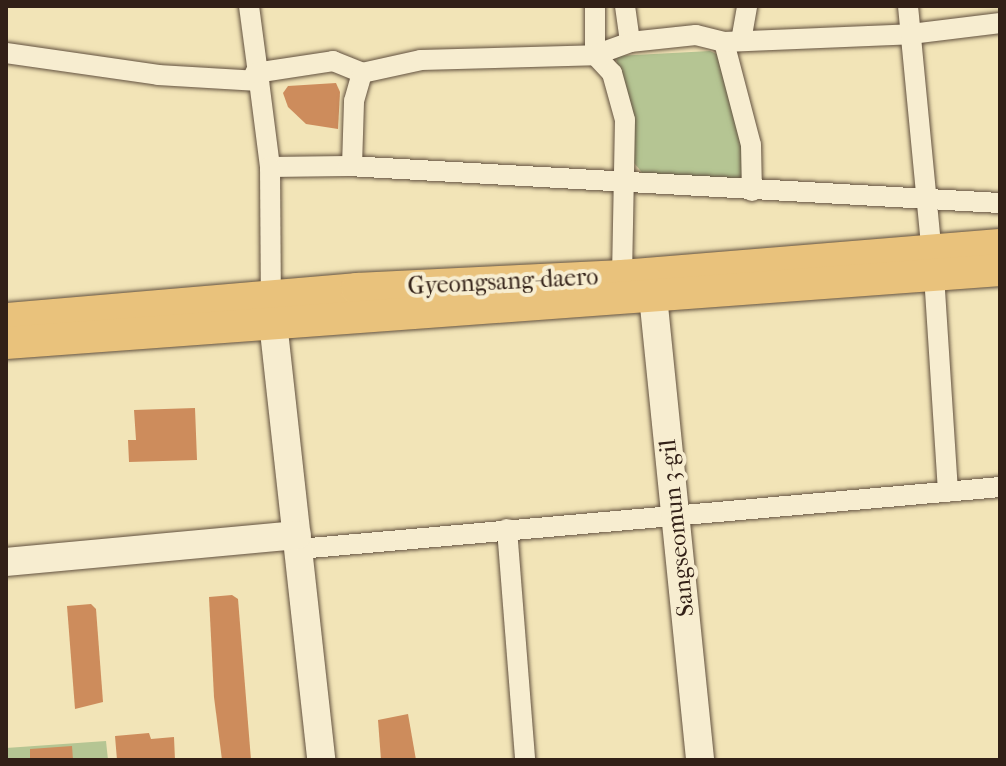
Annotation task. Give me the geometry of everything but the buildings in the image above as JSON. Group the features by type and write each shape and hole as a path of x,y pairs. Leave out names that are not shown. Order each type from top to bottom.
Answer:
{"main road":[{"name":"Gyeongsang-daero","path":"6,319 653,296 932,264 1000,245"},
{"name":"Gyeongsang-daero","path":"6,343 272,310 357,289 932,264 1000,270"}],"street":[{"path":"249,6 270,167 272,310 321,760"},
{"path":"595,6 595,55 612,73 625,120 622,276"},
{"path":"625,6 630,42"},
{"path":"747,6 732,42 751,145 752,191"},
{"path":"908,6 932,264 948,492"},
{"path":"6,53 158,75 257,77 333,61 362,73 421,60 595,55 630,42 696,35 732,42 911,34 1000,23"},
{"path":"352,166 354,101 362,73"},
{"path":"270,167 352,166 752,191 924,196 1000,203"},
{"name":"Sangseomun 3-gil","path":"653,296 700,760"},
{"path":"6,562 507,529 1000,487"},
{"path":"507,529 525,760"}],"green space":[{"path":"710,51 721,56 748,170 739,179 644,175 630,158 616,56"},
{"path":"106,741 108,760 6,760 6,748"}]}
